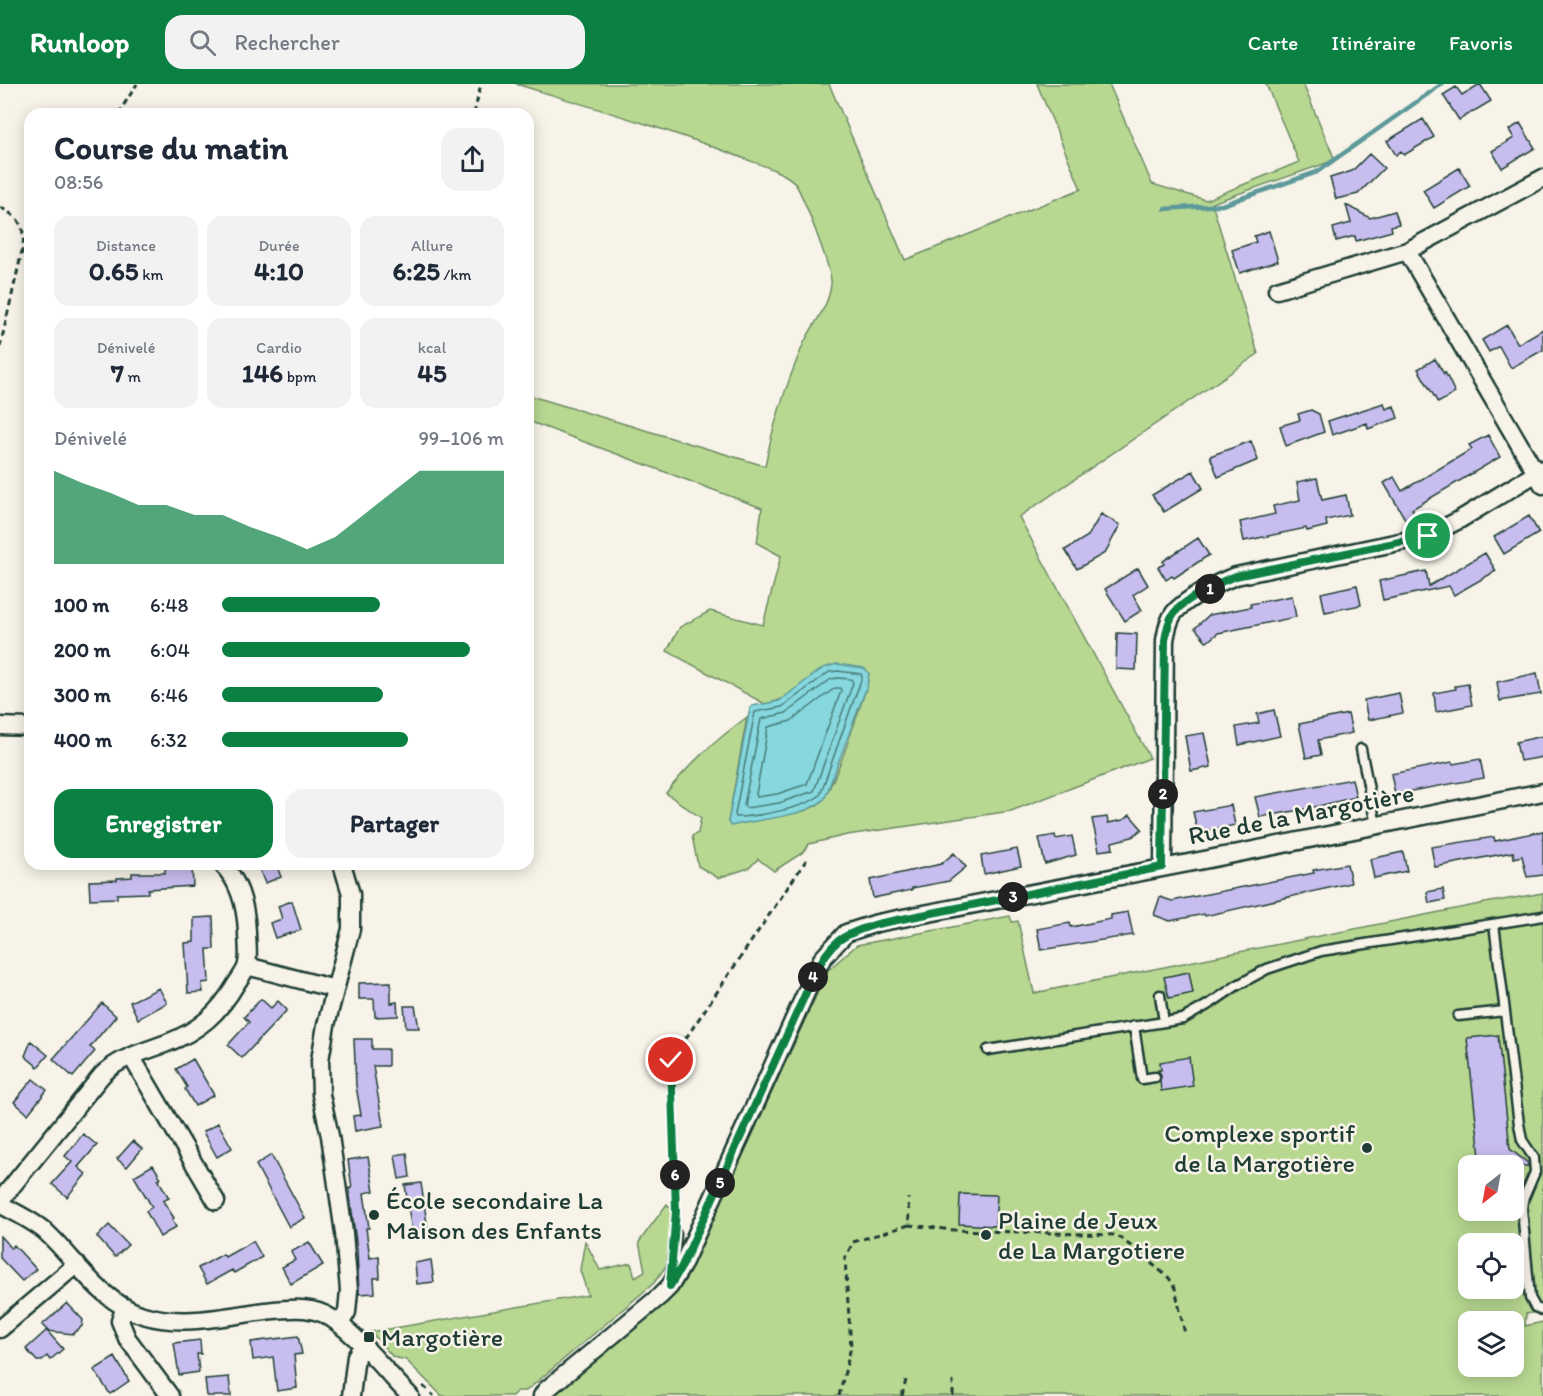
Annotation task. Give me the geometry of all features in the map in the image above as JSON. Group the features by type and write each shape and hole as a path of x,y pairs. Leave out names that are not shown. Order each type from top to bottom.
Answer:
{"street":[{"path":"1277,290 1407,251 1543,178"},
{"path":"1162,867 1165,640 1168,624 1175,611 1223,580 1236,576 1428,536 1541,476 1407,251"},
{"path":"0,726 24,727"},
{"name":"Rue de la Margotière","path":"542,1396 546,1390 670,1286 682,1266 822,959 846,933 877,924 1543,792"},
{"path":"228,870 241,895 247,918 247,966 224,1004 212,1017 191,1033 113,1064 0,1203 45,1231 98,1288 125,1307 143,1315 186,1321 292,1308 322,1313 340,1324 410,1396"},
{"path":"340,1324 347,1312 349,1290 344,1233 321,1095 320,1060 353,918 351,894 344,870"},
{"path":"247,966 335,988"},
{"path":"131,1056 216,1201"},
{"path":"0,1329 77,1264"},
{"path":"125,1307 120,1321 122,1328 170,1396"},
{"path":"351,1396 356,1356 362,1346"}],"lane":[{"path":"1361,749 1376,825"},
{"path":"988,1050 1184,1019 1267,969 1321,951 1543,916"},
{"path":"1494,924 1519,1124 1522,1140 1534,1158 1534,1179 1525,1194 1522,1209 1530,1298 1534,1307 1543,1311"},
{"path":"1160,994 1164,1022"},
{"path":"1458,1016 1505,1011"},
{"path":"1134,1026 1142,1079 1155,1077"},
{"path":"670,1286 675,1234"}],"path":[{"path":"122,108 136,84"},
{"path":"475,108 481,84"},
{"path":"0,207 16,218 24,231 23,247 0,347"},
{"path":"675,1234 671,1060 809,856"},
{"path":"908,1198 909,1225"},
{"path":"839,1396 851,1347 845,1259 852,1242 909,1225 954,1230 1114,1235 1169,1278 1175,1288 1185,1334"},
{"path":"902,1396 906,1380"},
{"path":"952,1396 953,1381"}],"green space":[{"path":"516,84 829,84 905,260 1081,189 1037,84 1109,84 1152,184 1206,200 1299,162 1266,84 1303,84 1335,160 1212,203 1258,354 1019,517 1150,758 1011,811 847,835 809,844 802,853 774,871 758,859 749,868 718,878 698,866 692,836 698,833 701,818 666,793 675,782 704,752 747,717 728,822 732,825 797,813 817,805 838,769 867,686 869,673 851,666 824,669 792,693 780,700 765,704 667,651 680,627 710,611 763,625 781,556 757,543 762,508 534,423 534,397 765,466 786,390 803,345 820,316 830,292 830,277 822,249 794,182 783,174 768,168 629,119"},
{"name":"Complexe sportif de la Margotière","path":"1543,893 1543,1311 1526,1314 1525,1326 1543,1322 1543,1396 553,1396 558,1389 674,1294 714,1218 828,970 857,945 1010,916 1012,922 1018,921 1034,993"},
{"path":"667,1204 672,1210 668,1263 654,1283 526,1391 517,1391 512,1396 442,1396 406,1360 393,1357 371,1332 588,1295 580,1270 585,1241 600,1270 631,1263 635,1277 645,1271 639,1242"}],"water":[{"path":"837,664 864,668 869,673 867,686 825,798 818,804 795,813 731,826 728,822 750,708 779,701 823,668"}],"building":[{"path":"1480,84 1491,101 1459,120 1443,95 1456,87 1462,95"},
{"path":"1423,119 1434,137 1404,155 1401,151 1396,155 1387,141"},
{"path":"1520,123 1535,148 1502,168 1492,151 1514,138 1509,130"},
{"path":"1369,154 1384,168 1358,194 1336,199 1330,178 1352,171"},
{"path":"1459,168 1470,186 1434,208 1423,190"},
{"path":"1346,205 1370,218 1395,211 1399,224 1391,226 1392,231 1356,241 1355,236 1336,241 1333,228 1351,223"},
{"path":"1269,231 1278,261 1240,273 1232,250 1256,242 1254,236"},
{"path":"1507,325 1518,344 1543,329 1543,350 1511,368 1499,346 1489,352 1482,340"},
{"path":"1435,359 1444,374 1445,372 1455,393 1438,403 1418,369"},
{"path":"1384,403 1386,409 1394,406 1398,418 1368,429 1367,423 1332,435 1328,421"},
{"path":"1311,410 1319,414 1324,432 1286,446 1280,426 1300,420 1298,414"},
{"path":"1488,435 1500,457 1412,509 1422,527 1411,529 1384,483 1394,477 1402,491 1472,449 1469,445"},
{"path":"1251,441 1258,460 1218,477 1210,456"},
{"path":"1193,471 1203,488 1164,512 1152,495"},
{"path":"1317,478 1322,500 1346,495 1350,515 1326,520 1327,526 1307,531 1306,528 1244,541 1240,522 1275,514 1273,506 1300,500 1297,482"},
{"path":"1101,514 1120,525 1105,553 1077,569 1065,550 1088,536"},
{"path":"1529,516 1539,533 1504,554 1494,537"},
{"path":"1198,538 1209,555 1174,578 1172,576 1166,580 1158,567 1164,564 1163,561"},
{"path":"1485,553 1496,571 1454,595 1449,586 1383,600 1379,581 1426,571 1429,586"},
{"path":"1138,568 1148,585 1133,595 1142,610 1125,621 1105,589"},
{"path":"1357,585 1361,605 1325,612 1321,593"},
{"path":"1292,596 1296,617 1218,633 1207,642 1195,628 1209,615"},
{"path":"1117,633 1137,634 1136,670 1116,669"},
{"path":"1537,673 1541,694 1500,701 1497,682"},
{"path":"1468,684 1472,705 1436,712 1434,693"},
{"path":"1399,693 1403,713 1368,720 1364,700"},
{"path":"1274,710 1280,736 1239,745 1236,727 1259,723 1257,714"},
{"path":"1348,714 1352,733 1318,740 1321,755 1306,758 1299,724"},
{"path":"1204,733 1211,767 1191,771 1185,736"},
{"path":"1543,736 1543,757 1520,761 1516,742"},
{"path":"1480,759 1484,778 1395,794 1391,774"},
{"path":"1352,779 1356,797 1260,817 1255,797"},
{"path":"1231,805 1235,825 1198,833 1193,812"},
{"path":"1130,815 1142,829 1132,837 1112,842 1113,849 1099,851 1092,819 1107,817 1108,823 1123,820"},
{"path":"1543,831 1543,875 1527,877 1522,856 1514,858 1513,852 1435,867 1431,847 1494,837 1495,841"},
{"path":"1055,835 1056,839 1072,836 1076,855 1045,864 1039,838"},
{"path":"1017,849 1021,866 984,874 981,856"},
{"path":"1403,852 1407,871 1374,878 1370,859"},
{"path":"954,853 966,867 949,881 873,898 870,880 941,864"},
{"path":"1347,864 1351,883 1205,916 1204,914 1170,921 1154,915 1160,897 1172,901 1314,873 1313,870"},
{"path":"165,870 192,870 193,886 148,889 148,893 117,894 117,898 90,899 89,881 117,880 117,878 132,877 132,873 165,873"},
{"path":"260,870 278,870 281,877 265,883"},
{"path":"1443,889 1445,900 1429,903 1427,892"},
{"path":"292,901 301,930 275,938 270,923 282,919 278,906"},
{"path":"1128,912 1133,935 1041,950 1037,929 1070,923 1071,927 1111,919 1111,915"},
{"path":"213,917 214,949 207,949 209,982 202,983 203,992 188,993 185,943 194,942 194,918"},
{"path":"1189,972 1193,993 1169,998 1164,977"},
{"path":"391,982 391,1003 397,1002 398,1016 375,1017 374,999 359,999 359,983"},
{"path":"159,988 167,1003 138,1019 130,1002"},
{"path":"261,999 271,1008 278,1001 287,1010 242,1058 228,1045 249,1022 244,1017"},
{"path":"102,1003 116,1016 90,1047 95,1051 73,1077 53,1059"},
{"path":"404,1006 415,1006 419,1028 406,1028"},
{"path":"1498,1035 1510,1149 1518,1155 1480,1155 1467,1038"},
{"path":"354,1039 372,1039 372,1049 388,1049 388,1066 373,1066 383,1126 355,1131 353,1116 361,1115 356,1086"},
{"path":"31,1041 48,1055 38,1067 25,1056"},
{"path":"1189,1057 1193,1086 1161,1091 1161,1075 1158,1070 1161,1070 1160,1062"},
{"path":"193,1059 214,1095 195,1106 176,1069"},
{"path":"33,1079 47,1090 28,1114 14,1102"},
{"path":"218,1123 232,1148 217,1157 203,1132"},
{"path":"83,1134 97,1145 78,1167 86,1174 67,1197 52,1184 72,1162 65,1156"},
{"path":"133,1141 142,1149 127,1167 117,1159"},
{"path":"407,1153 410,1177 399,1179 395,1155"},
{"path":"271,1155 305,1218 289,1227 256,1165"},
{"path":"368,1157 374,1191 364,1193 369,1228 366,1228 370,1258 379,1256 380,1278 374,1278 375,1293 359,1294 348,1160"},
{"path":"153,1165 169,1198 163,1201 174,1218 172,1220 176,1227 160,1237 146,1211 152,1207 134,1176"},
{"path":"421,1183 429,1237 413,1239 405,1185"},
{"path":"960,1194 997,1195 995,1226 959,1224"},
{"path":"109,1225 128,1245 115,1257 97,1237"},
{"path":"0,1236 11,1248 14,1245 36,1269 22,1281 0,1258"},
{"path":"253,1241 262,1257 234,1273 232,1270 207,1284 198,1268 223,1254 225,1257"},
{"path":"309,1242 323,1265 291,1284 282,1267 295,1260 291,1252"},
{"path":"431,1260 434,1282 417,1284 415,1263"},
{"path":"67,1303 83,1320 82,1326 73,1334 47,1331 63,1349 50,1360 47,1356 37,1361 26,1349 47,1330 42,1325"},
{"path":"298,1336 302,1354 294,1355 297,1388 277,1391 273,1357 253,1360 251,1342"},
{"path":"200,1340 201,1354 197,1354 199,1372 179,1375 174,1343"},
{"path":"115,1357 129,1381 110,1394 94,1370"},
{"path":"229,1377 231,1396 207,1396 205,1379"}],"waterway":[{"path":"1165,209 1222,205 1317,172 1442,84"}],"place":[{"name":"Complexe sportif de la Margotière","path":"1367,1148"},
{"name":"École secondaire La Maison des Enfants","path":"374,1215"},
{"name":"Plaine de Jeux de La Margotiere","path":"986,1235"},
{"name":"Margotière","path":"369,1337"}],"route":[{"path":"671,1060 676,1211 670,1286 682,1266 814,975 822,959 846,933 877,924 1162,867 1165,640 1168,624 1175,611 1223,580 1236,576 1428,536"}]}
